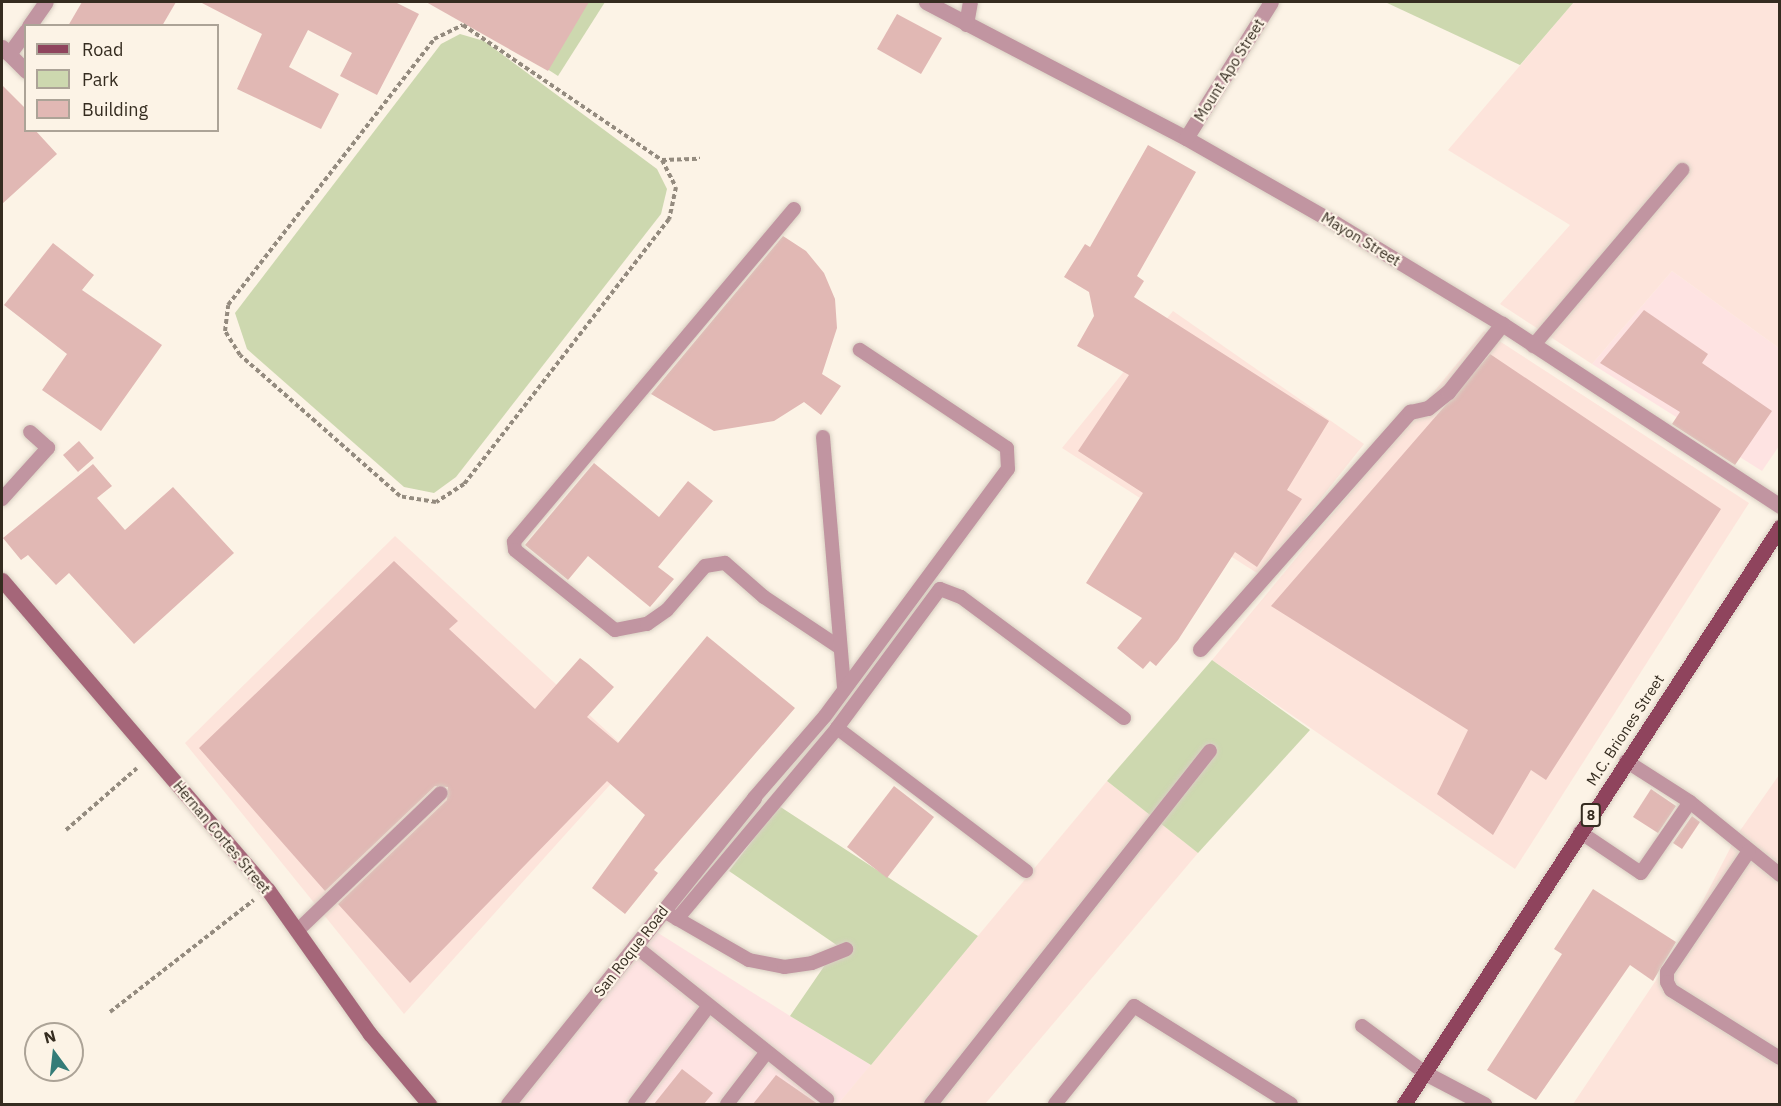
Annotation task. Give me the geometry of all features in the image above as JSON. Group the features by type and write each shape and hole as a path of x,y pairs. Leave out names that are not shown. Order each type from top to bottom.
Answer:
{"main road":[{"name":"M.C. Briones Street","path":"1404,1104 1779,527"},
{"name":"Hernan Cortes Street","path":"2,580 154,754 268,890 370,1034 429,1104"}],"street":[{"path":"30,24 46,2"},
{"name":"Mayon Street","path":"926,2 1186,138 1502,324 1779,506"},
{"path":"966,24 970,2"},
{"name":"Mount Apo Street","path":"1186,138 1271,2"},
{"path":"24,33 5,51 24,69"},
{"path":"1200,649 1410,412 1428,408 1448,392 1502,324"},
{"name":"San Roque Road","path":"508,1104 754,798"},
{"path":"1425,1073 1484,1104"}],"lane":[{"path":"1533,346 1682,171"},
{"path":"794,209 514,542 515,550 615,630 647,624 667,610 705,566 725,562 764,597 839,647"},
{"path":"754,798 844,689 1008,469 1007,448 860,350"},
{"path":"2,499 48,448 30,432"},
{"path":"823,437 844,689"},
{"path":"677,919 837,728 940,589 961,597 1124,718"},
{"path":"837,728 1026,871"},
{"path":"931,1104 1210,752"},
{"path":"1626,761 1690,802 1779,875"},
{"path":"297,931 441,793"},
{"path":"1580,832 1641,873 1690,802"},
{"path":"1749,851 1667,972 1666,982 1671,990 1779,1058"},
{"path":"663,910 749,960 784,967 812,963 846,949"},
{"path":"635,946 707,1008 827,1099"},
{"path":"1055,1104 1134,1006 1291,1104"},
{"path":"634,1104 707,1008"},
{"path":"1362,1026 1425,1073"},
{"path":"727,1104 766,1053"}],"path":[{"path":"662,160 676,187 669,219 464,484 436,502 400,496 240,355 225,331 228,304 434,39 453,27 463,25 662,160 700,159"},
{"path":"66,830 154,754"},
{"path":"110,1012 268,890"}],"shaded area":[{"path":"1574,2 1779,2 1779,348 1672,271 1592,364 1500,304 1570,225 1448,150"},
{"path":"1672,271 1779,348 1779,446 1762,471 1592,364"},
{"path":"1173,311 1364,444 1260,575 1062,448"},
{"path":"1484,331 1749,503 1515,869 1212,660"},
{"path":"395,536 635,757 404,1014 185,743"},
{"path":"1779,775 1779,1104 1573,1104 1681,943 1737,835"},
{"path":"1107,781 1198,853 985,1104 838,1104"},
{"path":"655,931 871,1065 838,1104 517,1104"}],"green space":[{"path":"443,2 605,2 558,76"},
{"path":"1385,2 1574,2 1520,65"},
{"path":"460,34 484,41 657,169 667,189 661,214 456,477 434,493 404,487 247,349 235,313 441,44"},
{"path":"1212,660 1310,730 1198,853 1107,781"},
{"path":"779,806 978,936 871,1065 790,1016 838,946 729,871"}],"building":[{"path":"82,2 176,2 163,24 69,24"},
{"path":"200,2 395,2 419,14 377,95 340,76 352,53 308,30 289,67 339,94 321,129 237,89 262,34"},
{"path":"426,2 589,2 548,71"},
{"path":"897,14 942,38 921,74 877,49"},
{"path":"2,85 24,107 24,132 37,132 57,154 2,204"},
{"path":"1148,145 1196,172 1137,276 1144,281 1134,297 1329,421 1287,490 1302,499 1257,567 1235,552 1178,640 1156,666 1150,661 1143,669 1117,648 1142,618 1086,583 1143,493 1078,451 1129,375 1077,346 1094,316 1089,292 1064,277 1085,244 1090,247"},
{"path":"783,236 806,251 824,273 835,299 837,328 822,374 841,386 821,415 804,402 774,421 714,431 651,394"},
{"path":"53,243 94,275 82,290 162,345 101,431 42,390 67,354 4,305"},
{"path":"1644,310 1708,354 1702,363 1772,411 1735,465 1672,424 1680,412 1600,363"},
{"path":"1490,354 1721,509 1546,780 1531,770 1493,835 1437,794 1468,730 1271,606"},
{"path":"79,441 94,458 78,472 63,455"},
{"path":"594,463 659,517 688,481 713,501 658,567 674,579 650,607 588,556 568,580 525,545"},
{"path":"93,464 112,486 97,498 125,530 173,487 234,553 134,644 69,573 56,585 28,555 21,560 3,538"},
{"path":"394,561 458,621 449,629 535,709 580,658 588,664 614,687 587,717 618,743 707,636 795,708 654,870 658,873 625,914 592,888 645,815 607,781 410,983 338,904 447,800 448,787 435,786 325,891 199,748"},
{"path":"894,786 934,817 887,878 847,847"},
{"path":"1651,789 1676,806 1658,833 1633,817"},
{"path":"1692,816 1700,822 1682,849 1673,843"},
{"path":"1593,889 1676,942 1653,981 1630,965 1536,1100 1487,1070 1562,954 1554,949"},
{"path":"682,1069 713,1093 704,1104 654,1104"},
{"path":"776,1075 818,1104 753,1104"}]}
